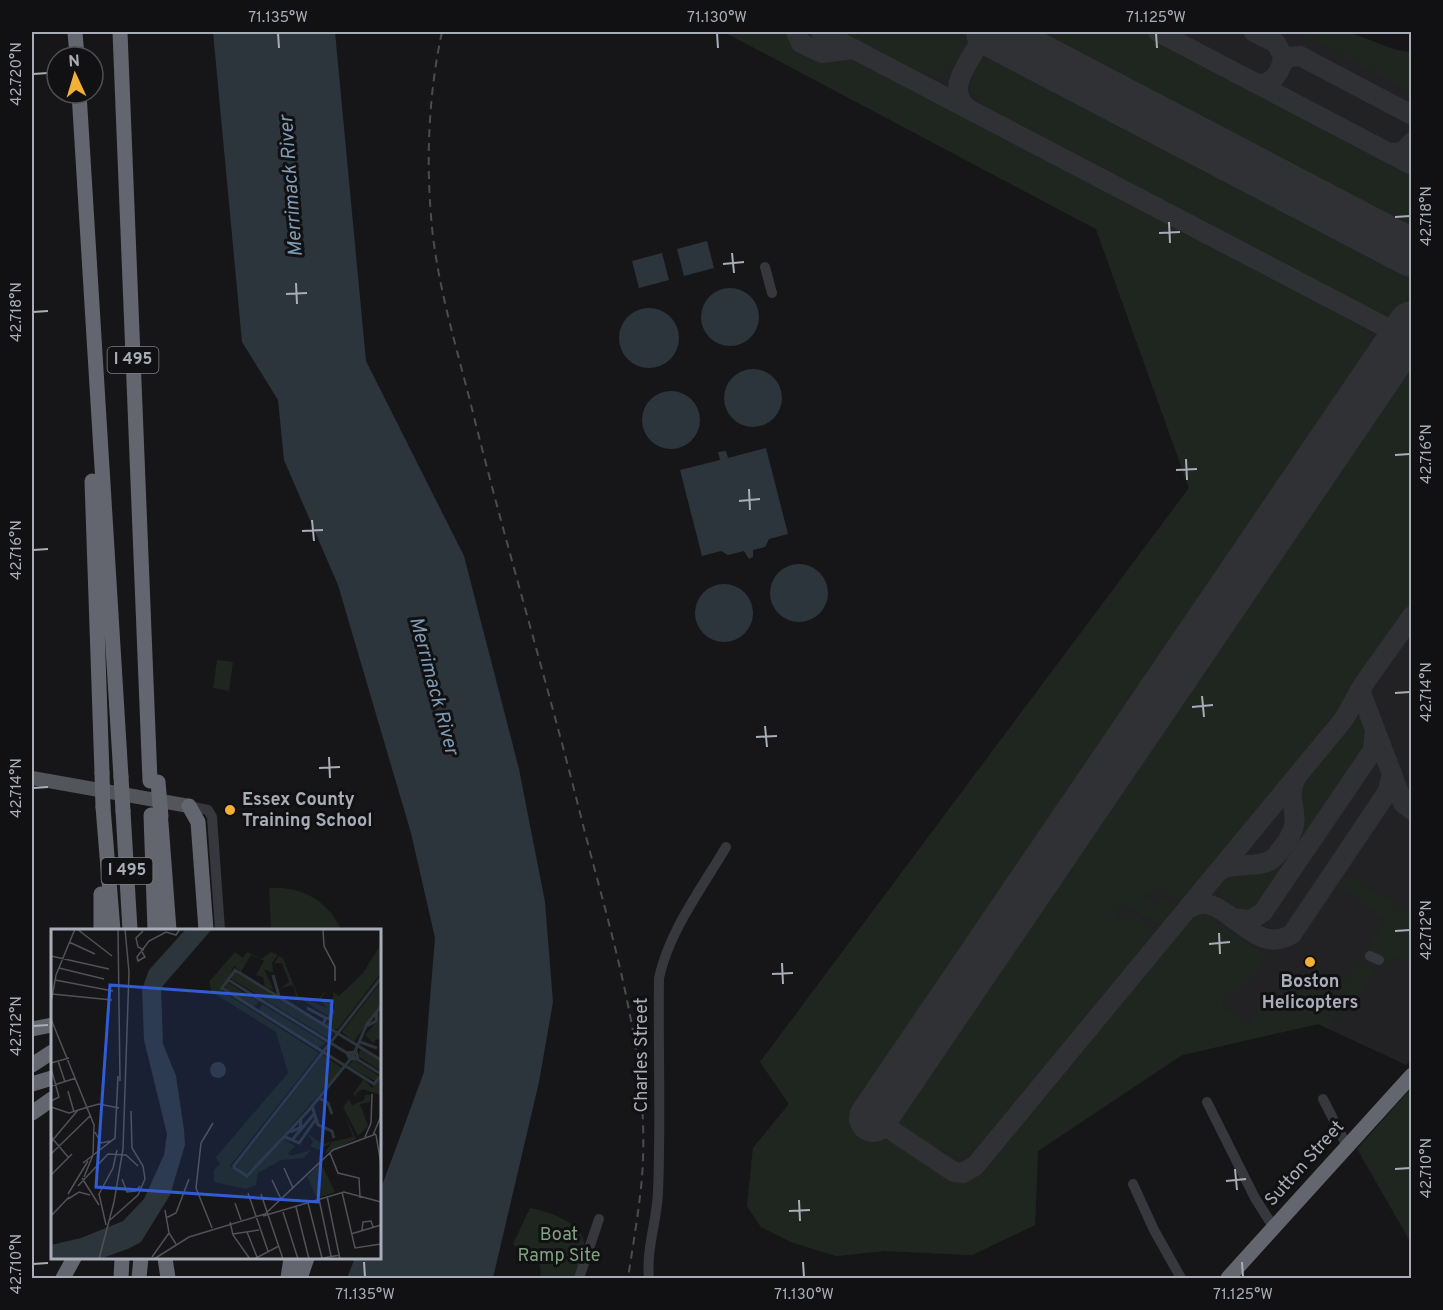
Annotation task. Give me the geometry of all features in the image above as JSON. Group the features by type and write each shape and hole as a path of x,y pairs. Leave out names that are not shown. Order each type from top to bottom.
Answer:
{"highway":[{"name":"I 495","path":"120,32 147,688 156,816 155,929"},
{"name":"I 495","path":"80,105 130,929"},
{"path":"94,364 92,457 103,807 101,929"},
{"path":"189,806 197,929"},
{"path":"189,806 198,822 206,929"},
{"path":"103,807 113,929"},
{"path":"156,816 169,929"},
{"path":"32,1029 51,1025"},
{"path":"32,1065 51,1053"},
{"name":"Sutton Street","path":"1228,1278 1412,1075"},
{"path":"32,1084 51,1078"},
{"path":"32,1113 51,1100"},
{"path":"63,1278 73,1259"},
{"path":"121,1278 122,1259"},
{"path":"139,1278 141,1259"},
{"path":"162,1278 164,1259"},
{"path":"164,1259 168,1278"},
{"path":"288,1278 291,1259"}],"main road":[{"path":"32,778 189,806"}],"street":[{"path":"765,267 772,294"},
{"path":"189,806 208,810 212,817 220,929"},
{"name":"Charles Street","path":"649,1278 650,1247 658,1184 659,978 671,942 726,847"},
{"path":"1323,1099 1347,1146"},
{"path":"1207,1102 1254,1198 1274,1228"},
{"path":"1133,1184 1154,1230 1181,1278"},
{"path":"579,1278 598,1219"}],"shaded area":[{"path":"724,32 1348,32 1396,50 1410,52 1411,48 1411,1060 1406,1065 1318,1024 1182,1055 1038,1151 1035,1225 972,1255 884,1251 836,1256 791,1242 761,1227 747,1206 753,1148 789,1104 760,1062 1189,488 1096,229"}],"green space":[{"path":"724,32 789,32 793,45 823,61 849,54 1358,323 1379,344 855,1112 949,1176 960,1178 973,1174 985,1163 1186,919 1194,914 1206,915 1267,957 1252,981 1246,982 1235,995 1229,993 1223,1002 1224,1008 1249,1024 1266,998 1280,1008 1289,1007 1304,981 1332,1000 1358,961 1373,969 1375,973 1363,992 1334,1020 1331,1030 1318,1024 1182,1055 1038,1151 1035,1225 972,1255 884,1251 836,1256 791,1242 761,1227 747,1206 753,1148 789,1104 760,1062 1189,488 1096,229"},
{"path":"834,32 953,32 964,37 959,61 942,77 917,72"},
{"path":"1025,32 1145,32 1411,173 1411,234"},
{"path":"1296,32 1348,32 1396,50 1410,52 1411,48 1411,92"},
{"path":"993,52 1411,272 1411,295 1397,316 1371,311 1319,287 1069,156 992,112 970,93 975,69"},
{"path":"1409,357 1411,607 1340,714 1184,903 1157,886 1151,896 1146,894 1144,898 1155,906 1162,897 1181,907 1164,928 1125,905 1117,910 1115,919 1119,921 1123,918 1130,922 1135,916 1159,934 990,1136 960,1158 942,1152 912,1136 904,1129 896,1114"},
{"path":"217,660 233,662 229,691 213,688"},
{"path":"1358,719 1367,725 1369,741 1258,904 1244,910 1231,903 1222,894 1219,885 1225,873 1273,868 1301,834 1298,784 1348,724"},
{"path":"1348,875 1411,914 1411,965 1393,956 1388,964 1365,951 1386,920 1340,887"},
{"path":"269,888 302,892 312,897 329,910 340,929 271,929"},
{"path":"1411,1088 1411,1243 1357,1149"},
{"name":"Boat Ramp Site","path":"530,1208 570,1223 582,1235 583,1251 574,1278 541,1278 539,1257 513,1244"}],"water":[{"name":"Merrimack River","path":"213,32 335,32 366,361 464,556 519,769 545,902 553,1002 539,1082 493,1278 347,1278 355,1259 381,1259 381,1188 424,1072 435,938 411,833 338,585 284,460 278,400 242,342"},
{"path":"707,241 714,268 684,276 677,249"},
{"path":"662,253 669,280 639,288 632,261"},
{"path":"730,288 741,290 754,301 759,317 757,328 746,341 730,346 719,344 706,333 701,317 703,306 714,293"},
{"path":"649,308 670,317 679,338 670,359 649,368 628,359 619,338 628,317"},
{"path":"753,369 764,371 777,382 782,398 780,409 769,422 753,427 742,425 729,414 724,398 726,387 737,374"},
{"path":"665,391 677,391 692,399 700,414 700,426 692,441 677,449 665,449 650,441 642,426 642,414 650,399"},
{"path":"766,448 788,534 769,539 765,547 753,550 753,557 749,559 744,551 728,555 721,551 702,556 680,470 720,460 718,452 726,451 728,458"},
{"path":"799,564 810,566 823,577 828,593 826,604 815,617 799,622 788,620 775,609 770,593 772,582 783,569"},
{"path":"718,584 730,584 745,592 753,607 753,619 745,634 730,642 718,642 703,634 695,619 695,607 703,592"}],"taxiway":[{"path":"796,32 801,43 822,53 854,49"},
{"path":"821,32 1412,341"},
{"path":"977,32 978,45 985,39 997,38 1060,70"},
{"path":"1158,32 1412,165"},
{"path":"1254,32 1276,43 1283,56 1276,76 1268,82 1257,84"},
{"path":"967,108 961,101 958,85 978,45"},
{"path":"1283,62 1289,57 1300,56 1412,115"},
{"path":"1390,153 1403,152 1412,142"},
{"path":"873,1118 954,1172 963,1173 975,1166 1344,719 1363,685 1412,616"},
{"path":"1360,690 1403,803 1412,810"},
{"path":"1232,918 1251,920 1263,912 1373,750 1375,730"},
{"path":"1188,909 1201,904 1214,906 1263,938 1277,939 1292,934 1388,791 1392,773"},
{"path":"1219,871 1230,866 1256,865 1276,856 1290,837 1294,827 1292,787 1296,778"}],"runway":[{"path":"990,32 1412,253"},
{"path":"873,1118 1412,325"}],"railway":[{"path":"442,32 431,100 429,147 431,216 438,267 448,317 487,468 606,911 635,1043 641,1088 642,1177 628,1278"}],"place":[{"name":"Essex County Training School","path":"230,810"},
{"name":"Boston Helicopters","path":"1310,962"}]}
